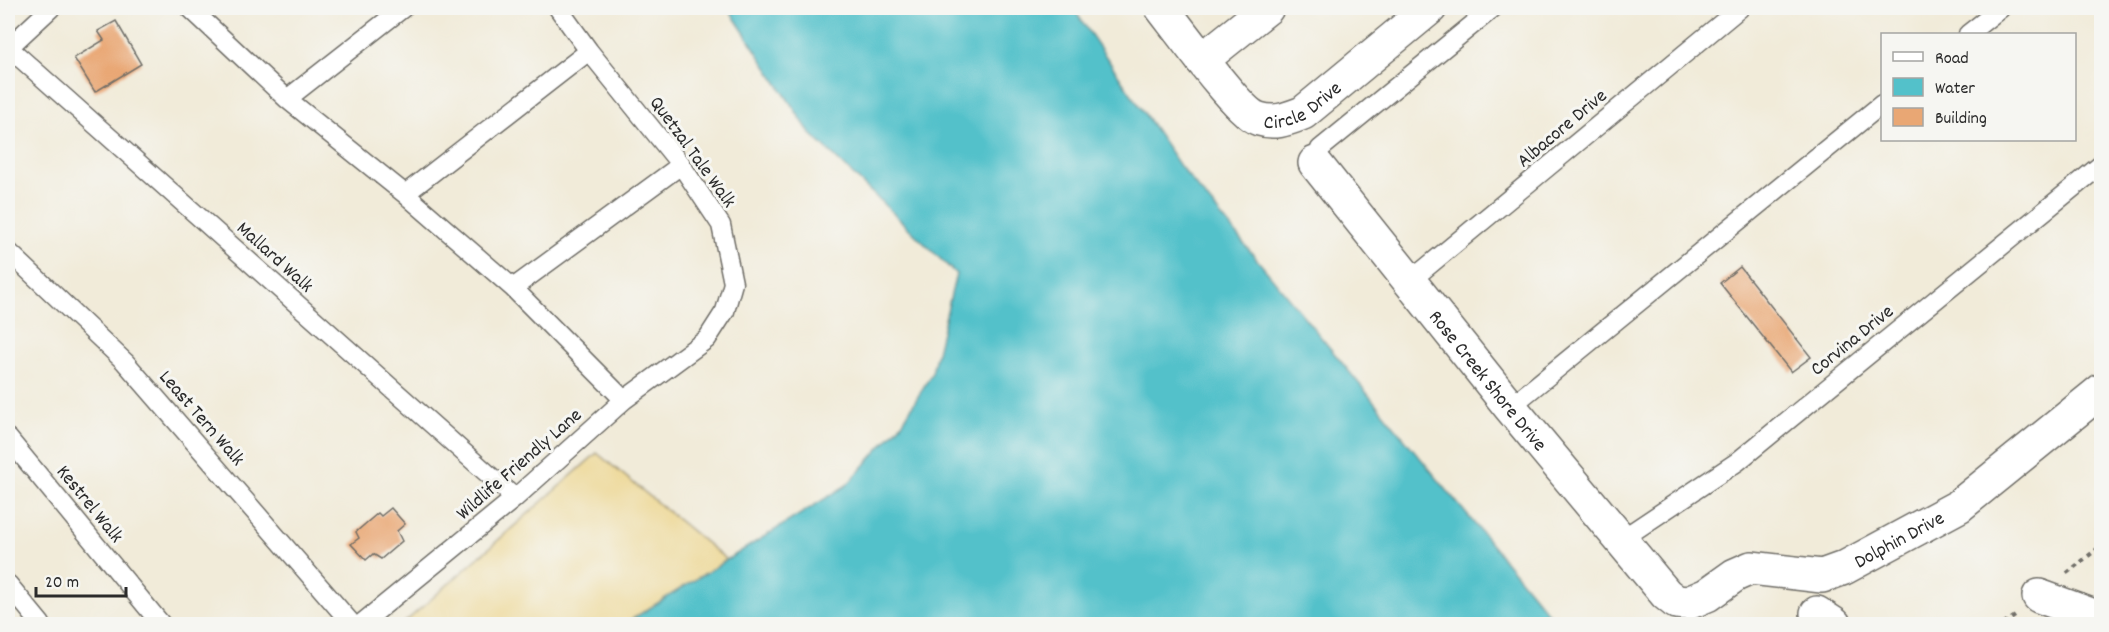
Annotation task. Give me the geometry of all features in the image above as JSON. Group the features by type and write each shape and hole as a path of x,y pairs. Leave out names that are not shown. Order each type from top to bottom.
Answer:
{"street":[{"name":"Circle Drive","path":"1162,8 1202,60 1256,118 1278,123 1303,113 1430,8"},
{"path":"1202,60 1267,8"},
{"name":"Rose Creek Shore Drive","path":"1315,163 1510,407 1666,594"},
{"name":"Dolphin Drive","path":"1666,594 1676,602 1688,603 1707,596 1735,575 1751,568 1822,576 1844,568 1959,506 2102,390"},
{"path":"2039,596 2102,620"}],"lane":[{"path":"8,48 51,8"},
{"path":"191,8 287,99 405,194 513,288 624,400"},
{"path":"287,99 403,8"},
{"name":"Quetzal Tale Walk","path":"558,8 589,51 681,165 721,225 733,283 725,311 707,339"},
{"path":"1315,163 1320,149 1494,8"},
{"name":"Albacore Drive","path":"1410,281 1740,8"},
{"path":"1969,33 2001,8"},
{"name":"Mallard Walk","path":"8,48 515,498"},
{"path":"405,194 589,51"},
{"path":"1510,407 1881,105"},
{"name":"Corvina Drive","path":"1622,539 1737,462 2102,164"},
{"path":"513,288 681,165"},
{"name":"Least Tern Walk","path":"8,251 125,362 352,624"},
{"name":"Wildlife Friendly Lane","path":"361,624 515,498 624,400 707,339"},
{"name":"Kestrel Walk","path":"8,438 161,624"},
{"path":"8,584 41,624"}],"sand":[{"path":"597,453 727,560 624,624 403,624"}],"water":[{"path":"728,8 1073,8 1180,166 1557,624 624,624 847,485 903,422 932,373 956,274 810,133"}],"building":[{"path":"116,21 141,64 95,92 74,58 104,40 98,31"},
{"path":"1740,267 1811,357 1791,372 1720,283"},
{"path":"391,508 405,524 397,531 402,541 381,559 373,554 366,560 351,544 359,538 356,532 378,513 381,516"}]}
